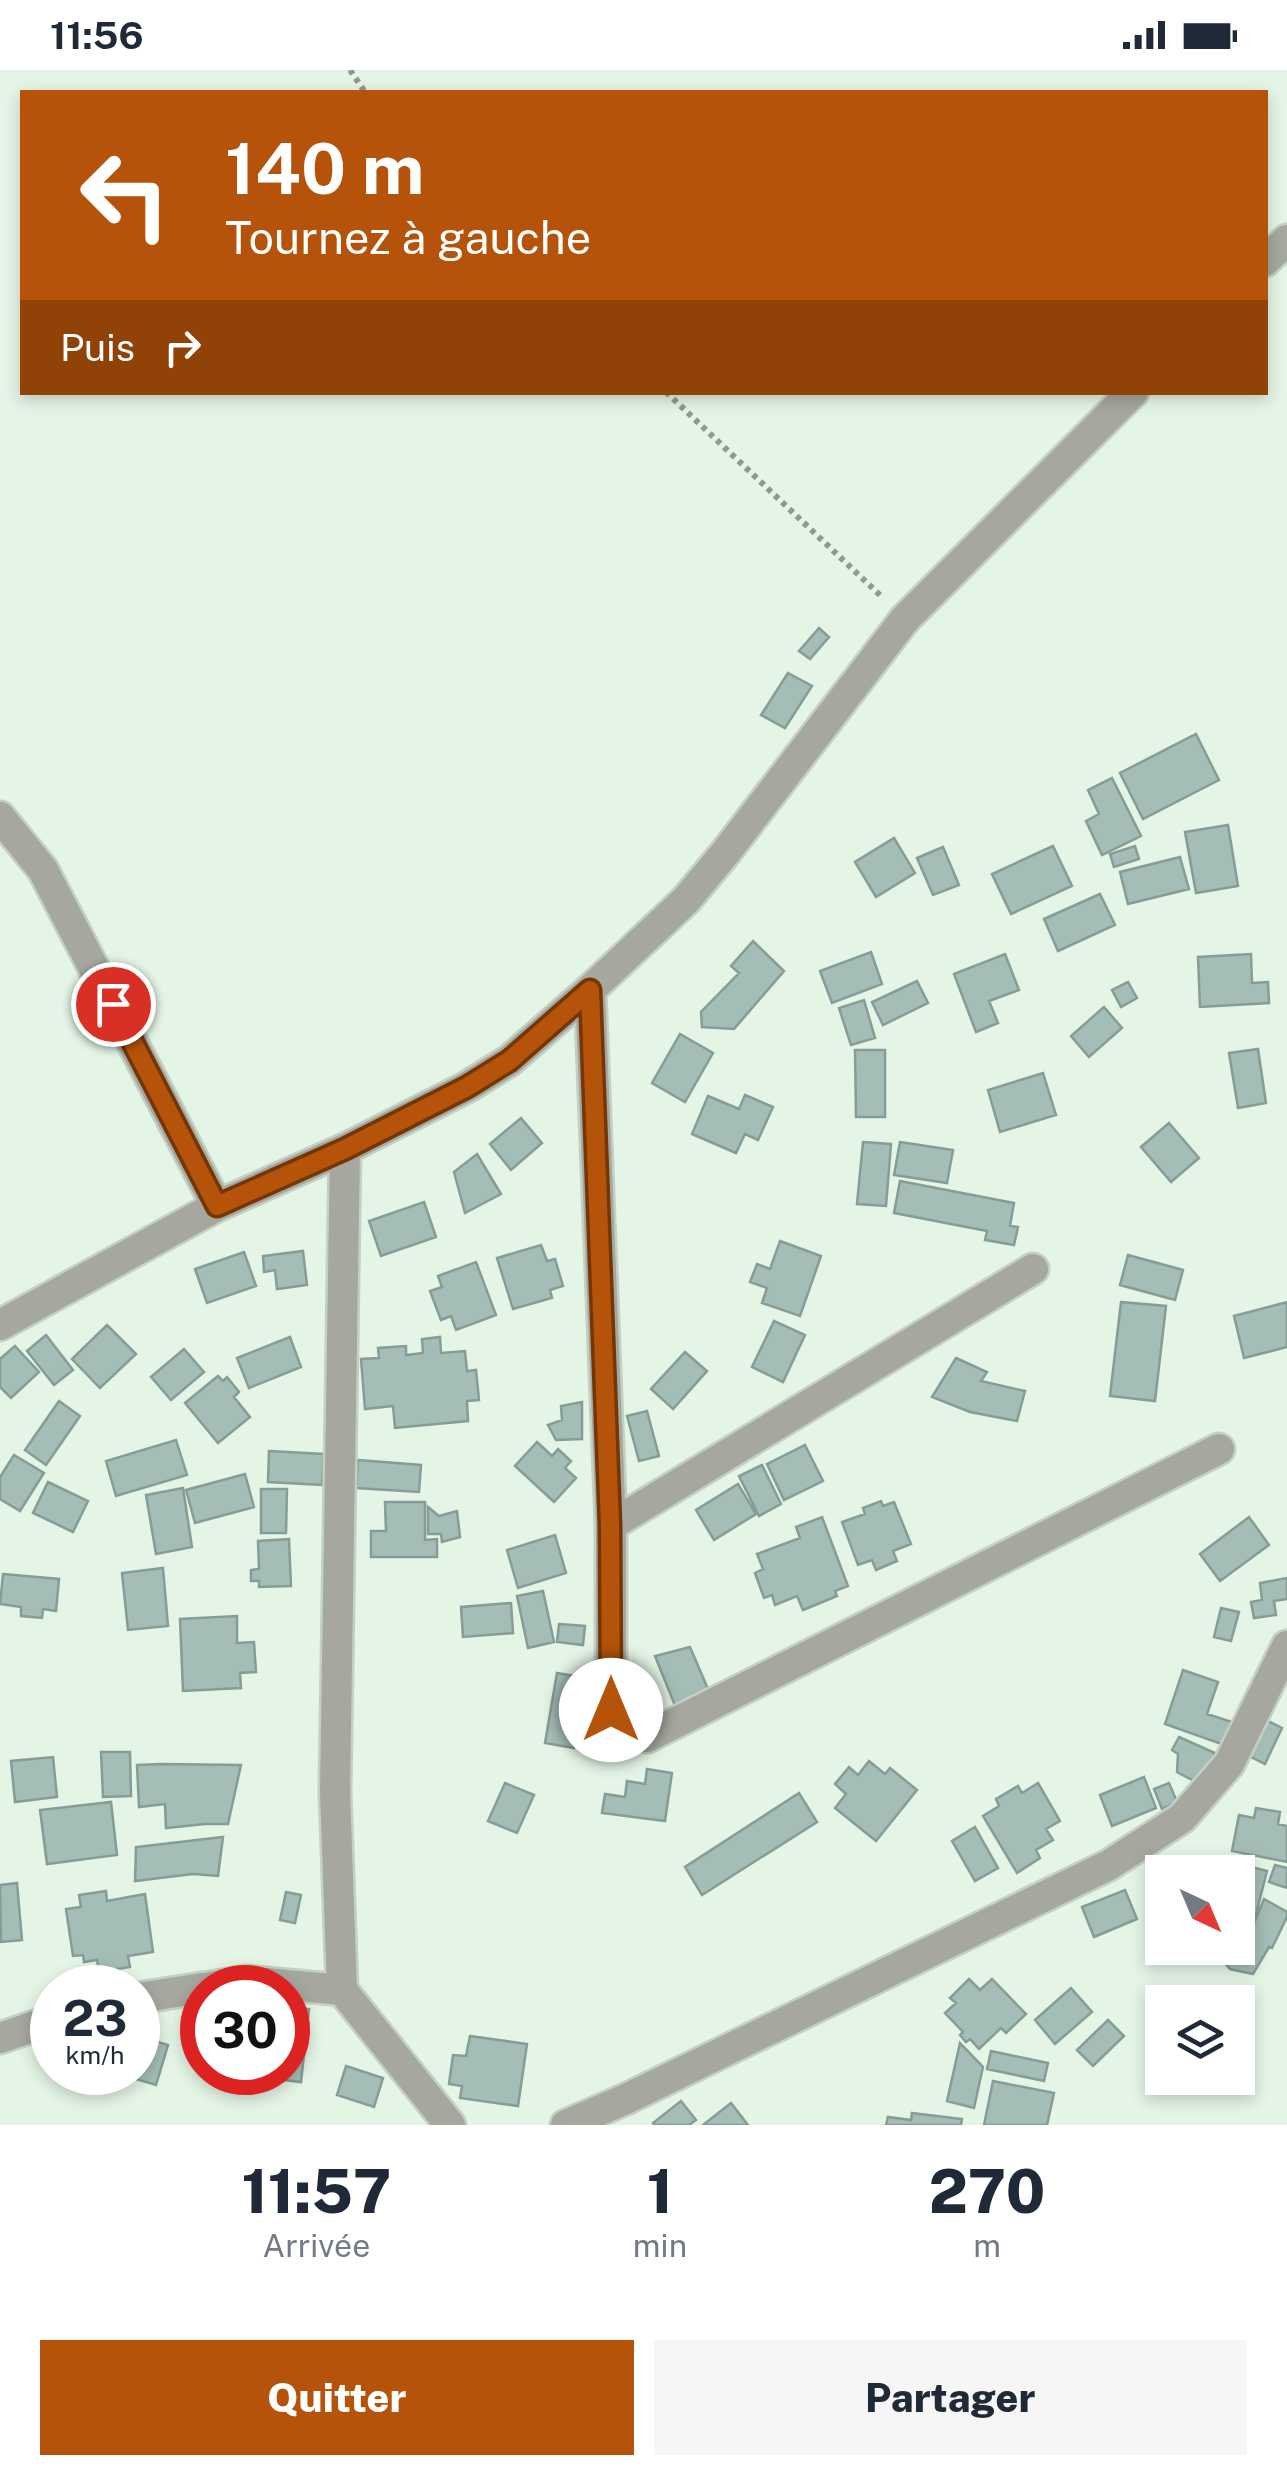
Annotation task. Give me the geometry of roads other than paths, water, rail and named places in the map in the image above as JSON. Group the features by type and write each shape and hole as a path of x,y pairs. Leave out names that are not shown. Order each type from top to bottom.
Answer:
{"street":[{"path":"1268,259 1287,240"},
{"path":"0,1326 217,1206 345,1149 467,1087 509,1061 686,900 905,619 1130,395"},
{"path":"0,818 44,870 217,1206"},
{"path":"590,990 610,1525 611,1710 625,1728 647,1737 1219,1448"},
{"path":"345,1149 335,1792 342,1990 450,2125"},
{"path":"610,1525 1032,1268"},
{"path":"566,2125 1109,1865 1182,1818 1229,1764 1287,1646"},
{"path":"310,1987 342,1990"},
{"path":"0,2038 30,2028"}]}
